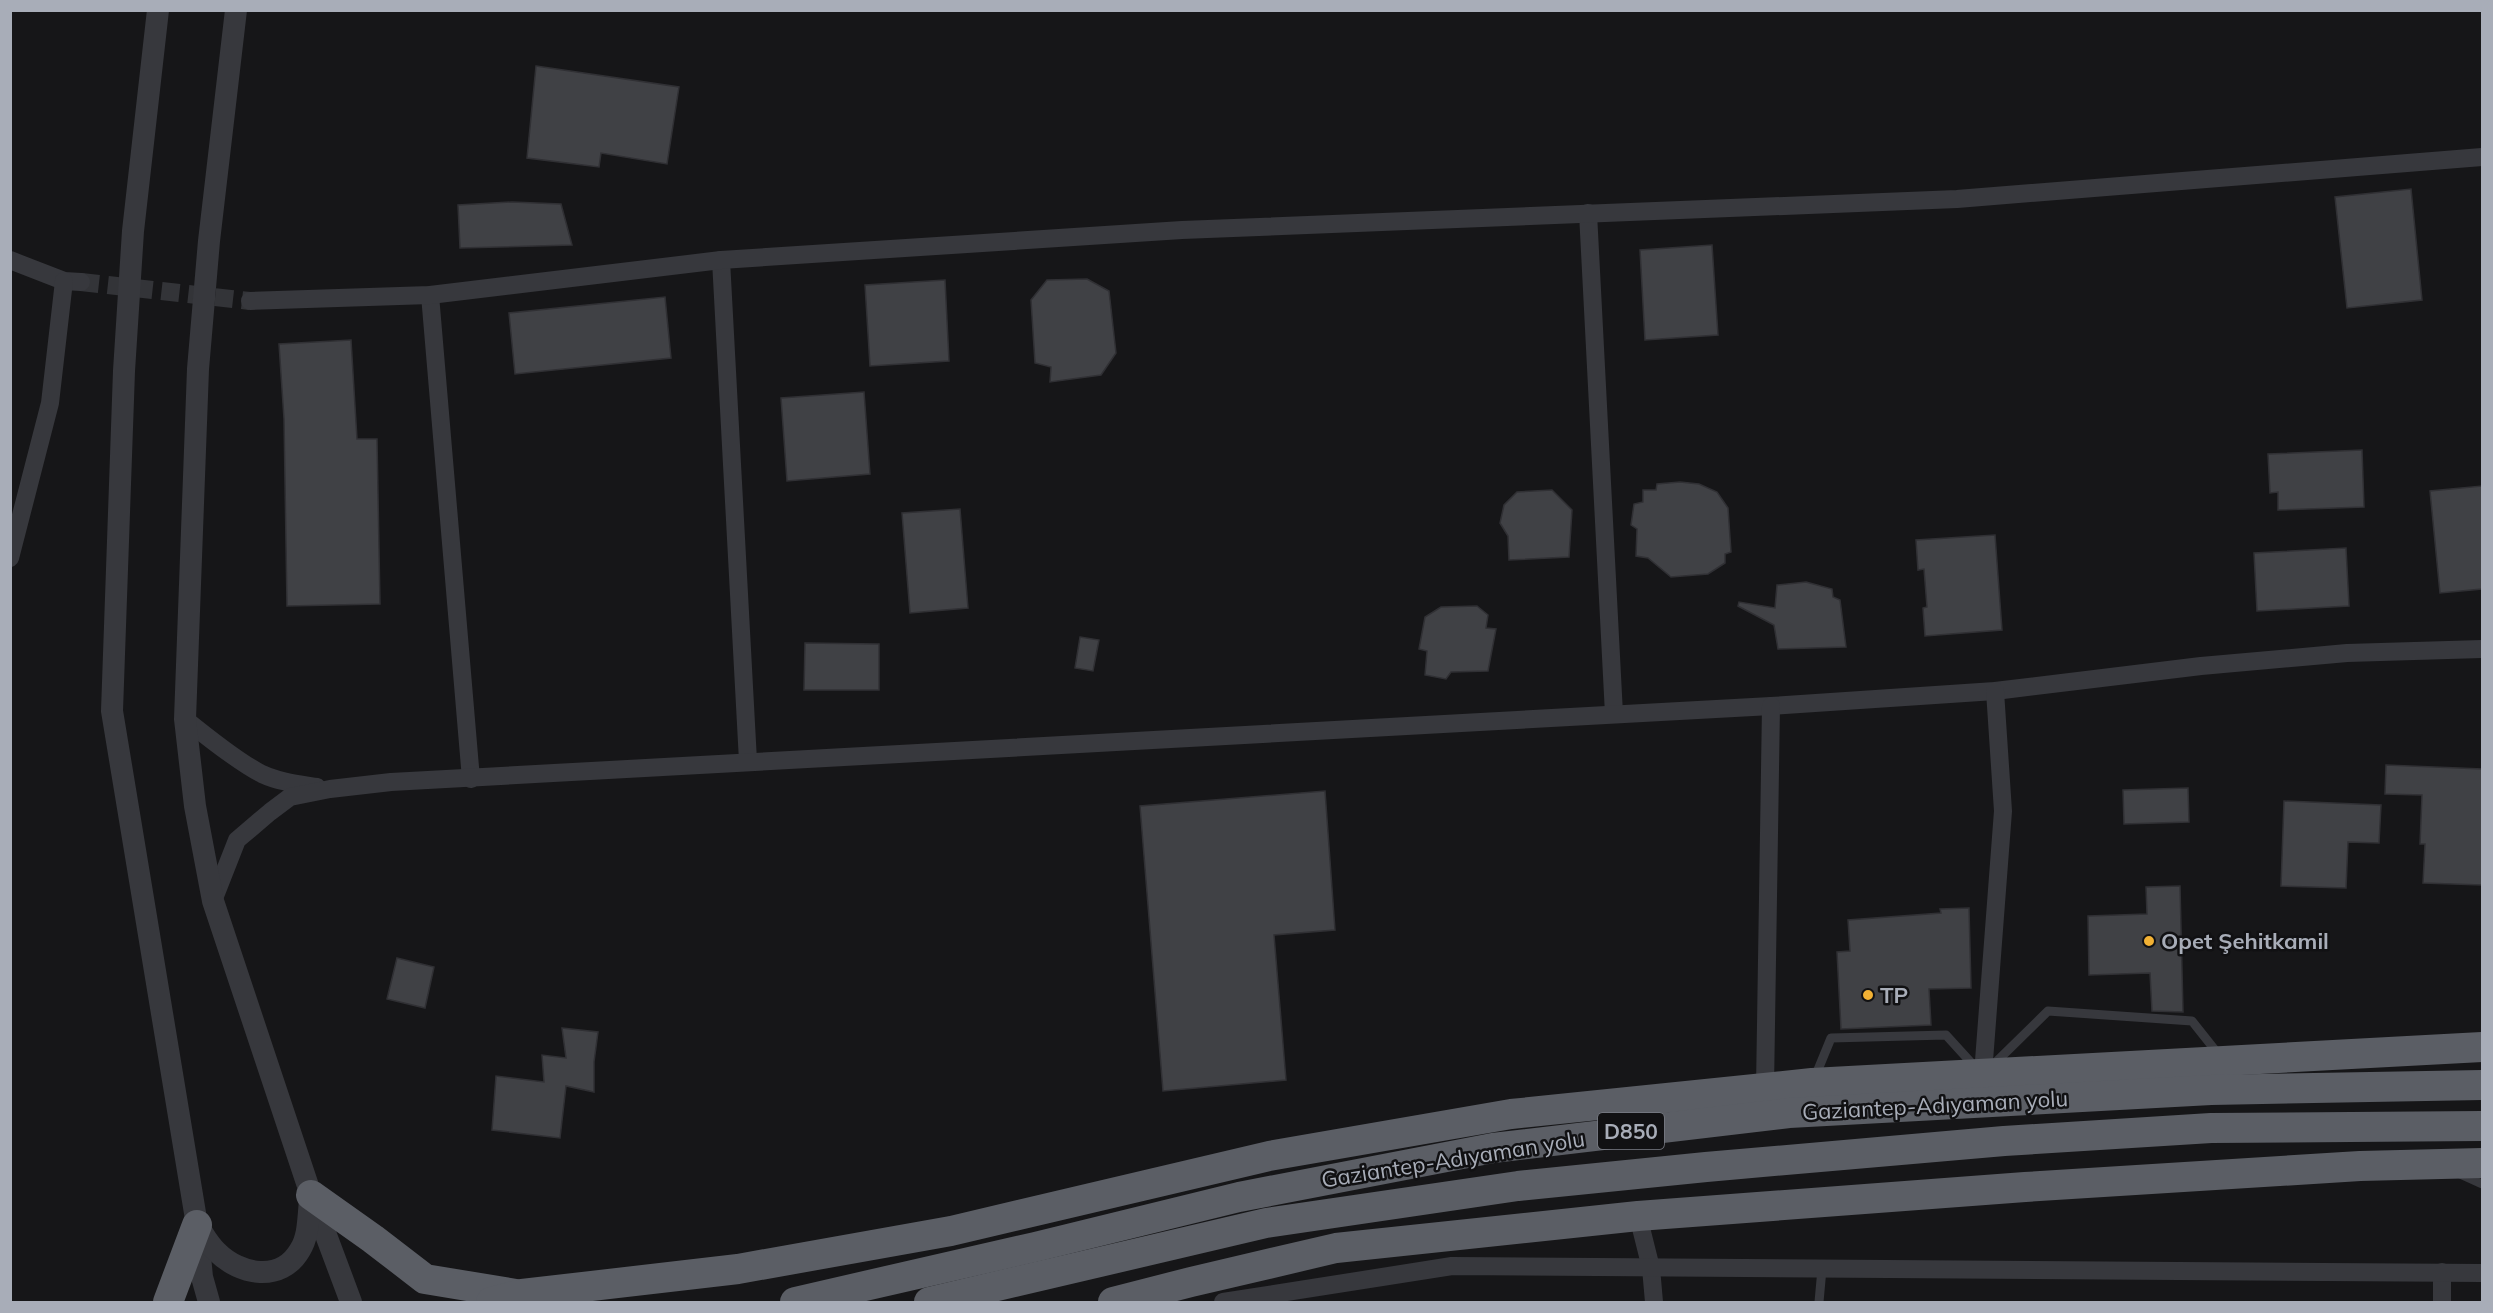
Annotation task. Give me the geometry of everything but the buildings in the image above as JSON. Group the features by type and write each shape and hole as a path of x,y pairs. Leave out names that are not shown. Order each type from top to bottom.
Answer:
{"highway":[{"path":"491,1302 522,1294 738,1269 951,1231 1269,1156 1511,1114 1812,1083 2482,1047"},
{"name":"Gaziantep-Adıyaman yolu","path":"795,1302 1239,1197 1493,1148 1801,1112 2211,1090 2482,1085"},
{"name":"Gaziantep-Adıyaman yolu","path":"929,1302 1266,1223 1518,1186 1932,1147 2211,1128 2482,1126"},
{"path":"1113,1302 1336,1248 1638,1216 2025,1187 2360,1166 2482,1162"},
{"path":"310,1195 425,1279 522,1294"},
{"path":"168,1302 197,1225"},
{"path":"605,1302 738,1269"}],"street":[{"path":"158,10 133,231 125,348 112,711 197,1225 202,1277 209,1302"},
{"path":"236,10 213,207 198,369 185,719 195,806 213,902 310,1195 351,1302"},
{"path":"250,301 430,295 721,260 1182,230 1957,199 2482,157"},
{"path":"1588,213 1614,714"},
{"path":"10,260 73,282 50,403 10,558"},
{"path":"721,260 748,761"},
{"path":"430,295 471,778"},
{"path":"213,902 237,840 290,797 330,789 391,782 1771,706 1995,691 2201,666 2348,653 2482,649"},
{"path":"1983,1074 2003,811 1995,691"},
{"path":"1765,1088 1771,706"},
{"path":"185,719 203,734 261,773 289,783 330,789"},
{"path":"197,1225 217,1252 241,1269 257,1273 274,1271 289,1263 300,1251 306,1235 310,1195"},
{"path":"1638,1216 1652,1268 1654,1302"},
{"path":"1223,1302 1452,1266 2482,1273"},
{"path":"2442,1272 2442,1302"}],"lane":[{"path":"1812,1083 1831,1038 1946,1035 1983,1074 2048,1011 2192,1020 2224,1062"},
{"path":"2438,1164 2482,1184"},
{"path":"1819,1302 1822,1269"}],"tunnel":[{"path":"81,282 250,301"}],"place":[{"name":"Opet Şehitkamil","path":"2149,941"},
{"name":"TP","path":"1868,995"}]}
